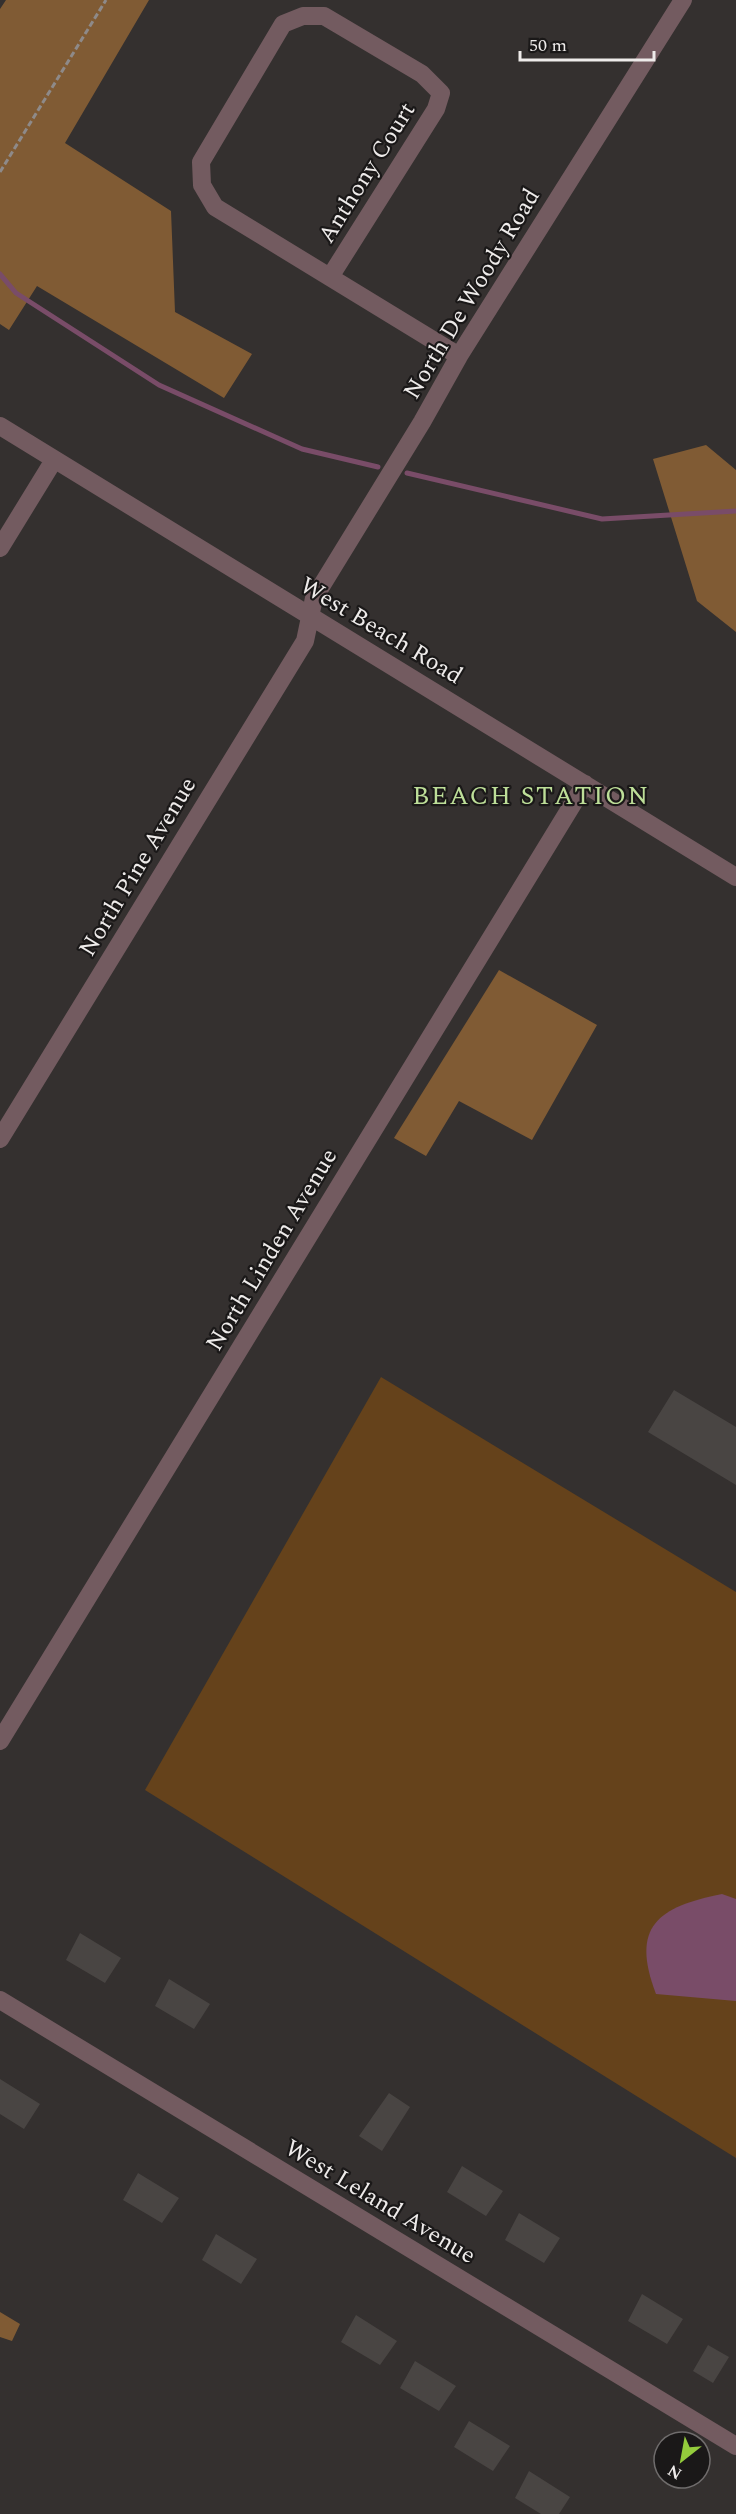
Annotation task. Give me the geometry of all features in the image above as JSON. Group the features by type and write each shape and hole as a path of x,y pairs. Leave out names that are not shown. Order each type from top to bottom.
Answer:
{"street":[{"name":"North De Woody Road","path":"310,616 314,598 422,422 459,356 683,0"},
{"name":"Anthony Court","path":"330,277 448,91 324,16 301,8 283,24 201,162 202,185 215,207 459,356"},
{"name":"West Beach Road","path":"0,426 736,877"},
{"path":"0,548 54,459"},
{"name":"North Pine Avenue","path":"0,1139 304,641 310,616"},
{"name":"North Linden Avenue","path":"0,1741 585,784"},
{"name":"West Leland Avenue","path":"0,2000 736,2446"}],"path":[{"path":"0,172 106,0"}],"shaded area":[{"path":"6,0 149,0 65,143 171,211 175,312 252,354 224,398 37,286 9,330 0,324 0,9"},
{"path":"706,445 736,470 736,632 697,601 653,459"},
{"path":"499,970 597,1025 532,1140 459,1101 426,1156 394,1138"},
{"path":"381,1377 736,1592 736,2158 145,1790"},
{"path":"722,1894 736,1899 736,2001 656,1994 646,1952 649,1936 655,1923 666,1913 681,1906"},
{"path":"0,2312 20,2324 12,2341 0,2337"}],"building":[{"path":"674,1390 736,1427 736,1485 648,1432"},
{"path":"80,1933 121,1958 105,1983 66,1960"},
{"path":"169,1979 210,2004 194,2029 155,2006"},
{"path":"0,2079 40,2104 24,2129 0,2114"},
{"path":"389,2093 410,2107 382,2151 359,2136"},
{"path":"462,2166 503,2191 486,2216 447,2192"},
{"path":"138,2173 179,2198 162,2223 123,2200"},
{"path":"519,2213 560,2238 544,2263 505,2240"},
{"path":"216,2234 257,2259 241,2284 202,2260"},
{"path":"642,2294 683,2319 667,2344 628,2321"},
{"path":"356,2315 397,2341 380,2365 341,2342"},
{"path":"708,2345 729,2357 713,2383 693,2371"},
{"path":"415,2361 456,2386 439,2411 400,2388"},
{"path":"469,2421 510,2446 493,2471 454,2447"},
{"path":"529,2471 570,2497 559,2514 541,2514 515,2498"}],"waterway":[{"path":"0,274 16,293 159,385 302,449 378,467"},
{"path":"407,473 602,519 736,511"}],"district":[{"name":"BEACH STATION","path":"531,796"}]}
